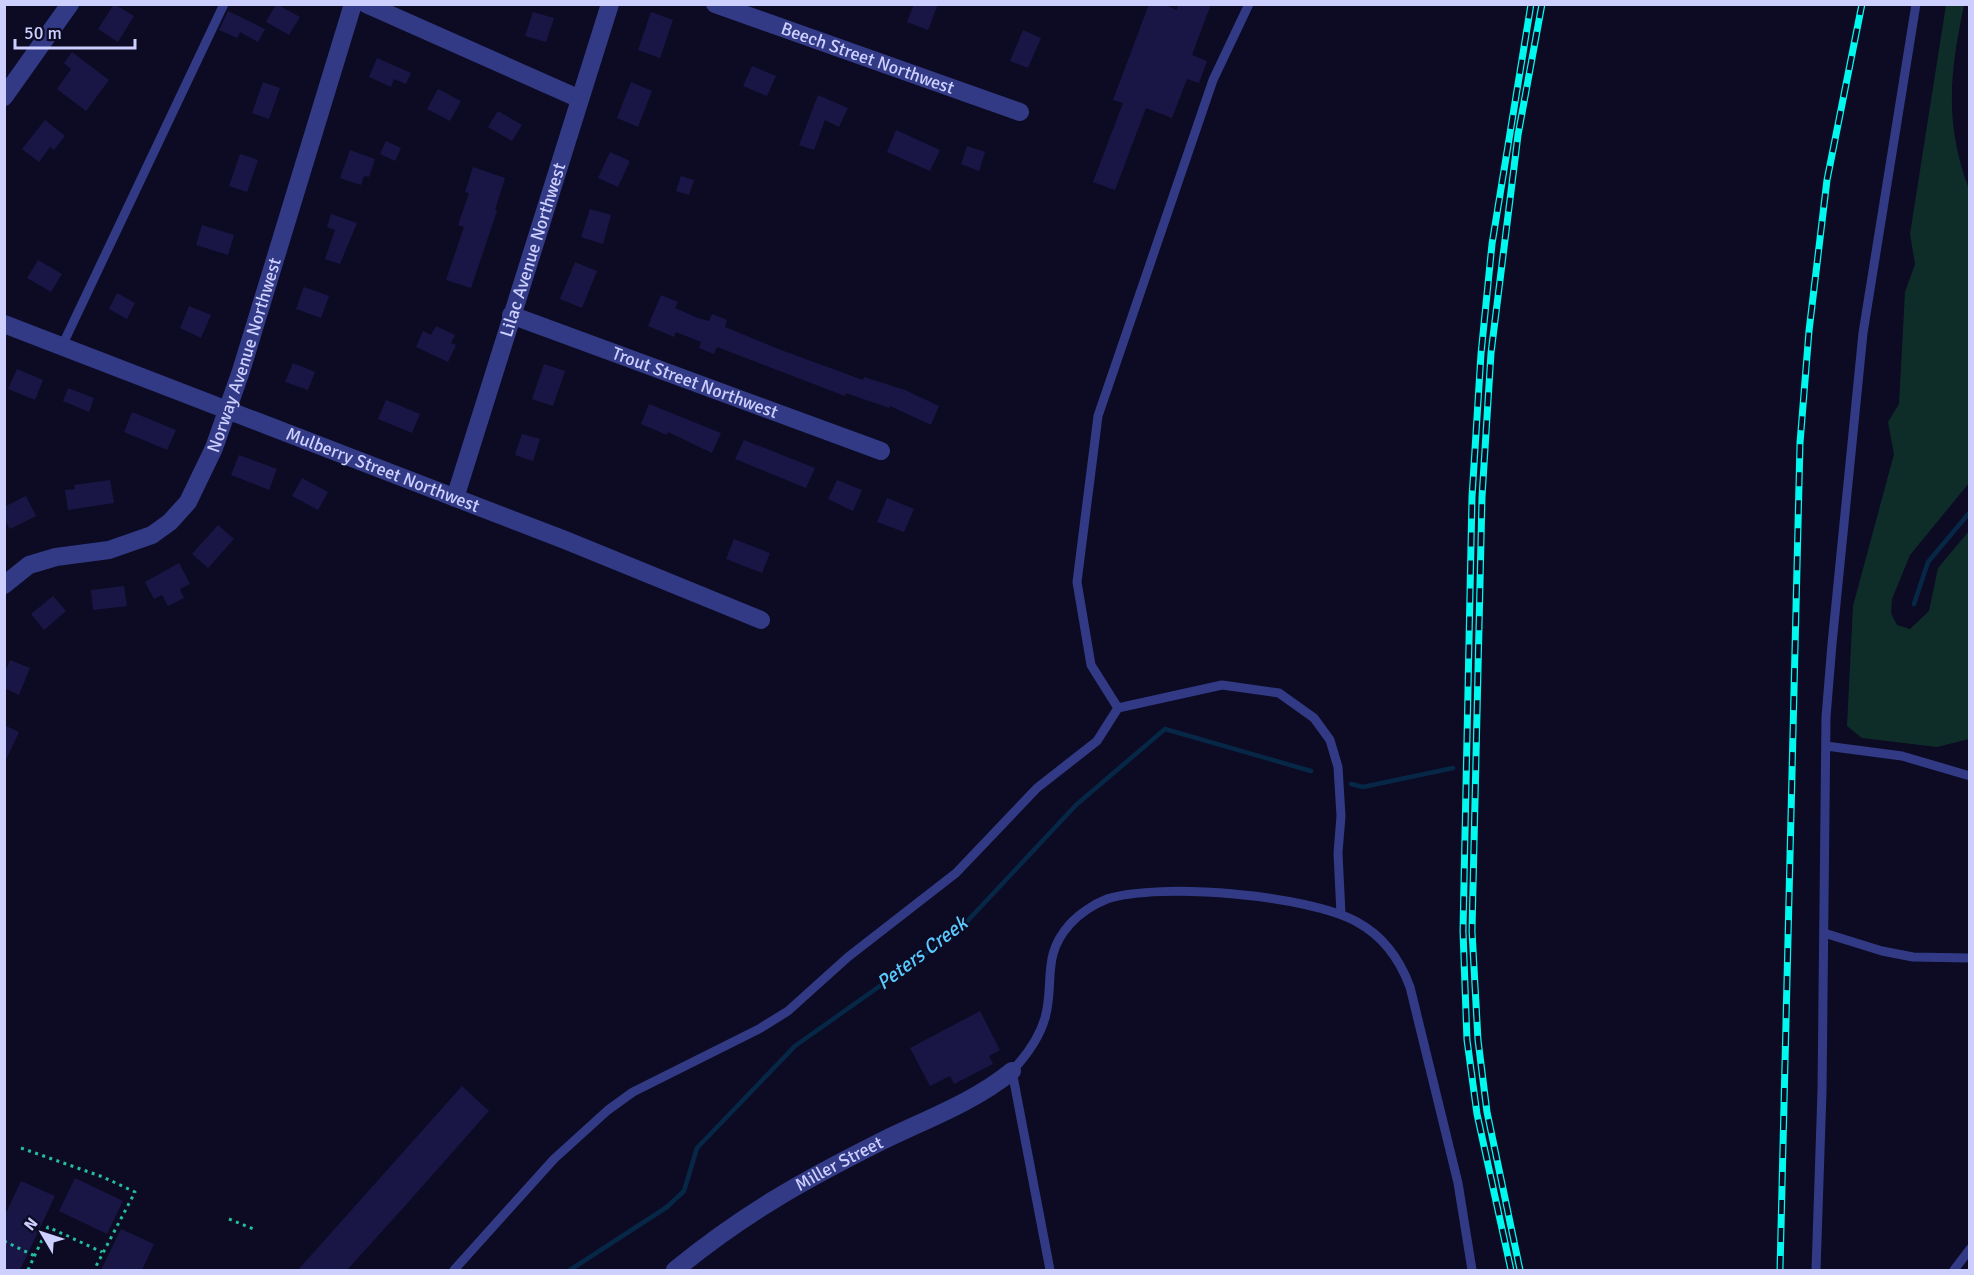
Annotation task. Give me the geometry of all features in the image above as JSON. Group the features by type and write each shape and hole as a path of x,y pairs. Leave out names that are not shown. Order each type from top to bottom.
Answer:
{"street":[{"path":"4,97 70,4"},
{"name":"Norway Avenue Northwest","path":"4,585 29,565 56,557 128,544 152,535 170,522 188,502 201,479 227,411 353,4"},
{"path":"366,4 580,99"},
{"name":"Lilac Avenue Northwest","path":"455,498 610,4"},
{"name":"Beech Street Northwest","path":"715,4 1020,112"},
{"name":"Trout Street Northwest","path":"511,315 881,451"},
{"name":"Mulberry Street Northwest","path":"4,324 455,498 761,620"},
{"name":"Miller Street","path":"675,1270 763,1204 813,1175 982,1093 1012,1071"}],"lane":[{"path":"62,346 224,4"},
{"path":"1118,708 1091,665 1077,582 1098,416 1213,80 1249,4"},
{"path":"1816,1270 1826,746 1832,644 1860,357 1916,4"},
{"path":"454,1270 554,1159 608,1110 633,1092 759,1029 788,1011 848,957 956,873 1037,788 1097,741 1118,708 1222,684 1279,693 1314,718 1335,753 1341,816 1338,853 1341,914"},
{"path":"1826,746 1902,756 1970,776"},
{"path":"1050,1270 1012,1071 1028,1055 1045,1017 1051,954 1058,939 1086,910 1107,899 1179,891 1271,899 1305,904 1341,914 1374,933 1398,961 1406,976 1453,1161 1472,1270"},
{"path":"1824,933 1882,951 1914,957 1970,958"},
{"path":"1954,1270 1970,1249"}],"path":[{"path":"21,1148 103,1177 135,1192 94,1270"},
{"path":"230,1219 256,1230"},
{"path":"28,1270 48,1227 102,1252"},
{"path":"4,1241 35,1256"}],"green space":[{"path":"1946,5 1964,5 1955,53 1952,97 1956,142 1969,189 1969,483 1910,555 1892,599 1891,613 1897,625 1910,629 1929,611 1938,568 1969,531 1969,739 1937,747 1862,738 1847,726 1853,606 1894,454 1888,422 1899,404 1905,292 1915,264 1910,234"}],"building":[{"path":"114,4 134,16 118,42 98,29"},
{"path":"276,4 300,17 289,35 266,22"},
{"path":"914,4 938,4 928,30 907,22"},
{"path":"1149,4 1162,4 1177,10 1178,4 1211,4 1192,55 1207,61 1199,83 1187,79 1172,118 1146,108 1115,190 1093,182 1123,103 1113,100"},
{"path":"228,11 265,29 258,42 240,32 237,38 219,30"},
{"path":"533,12 554,18 546,42 525,36"},
{"path":"651,12 673,20 660,58 638,50"},
{"path":"1023,30 1041,38 1028,68 1010,61"},
{"path":"72,52 109,80 86,111 57,89 71,69 64,63"},
{"path":"377,58 411,73 406,84 394,79 391,87 369,77"},
{"path":"752,66 776,76 767,96 743,86"},
{"path":"263,82 280,88 269,119 252,113"},
{"path":"631,82 652,91 638,127 617,118"},
{"path":"438,89 461,101 450,121 427,109"},
{"path":"818,95 848,108 839,127 825,120 814,150 799,145"},
{"path":"498,111 522,125 512,141 488,127"},
{"path":"45,120 65,136 54,150 50,147 39,162 22,149"},
{"path":"896,130 940,150 930,171 887,152"},
{"path":"386,141 401,148 395,161 380,154"},
{"path":"967,146 985,152 979,171 961,164"},
{"path":"350,150 375,159 369,177 364,176 361,185 340,178"},
{"path":"610,152 630,161 618,187 598,178"},
{"path":"240,154 258,160 247,192 229,186"},
{"path":"473,167 505,178 495,210 497,211 471,288 446,280 464,227 458,225 469,193 465,192"},
{"path":"681,176 694,180 689,195 676,191"},
{"path":"590,209 611,215 603,244 581,237"},
{"path":"331,214 357,223 340,264 325,259 335,230 327,227"},
{"path":"202,225 234,235 228,255 196,245"},
{"path":"38,260 62,274 51,292 27,278"},
{"path":"575,262 597,271 582,308 560,299"},
{"path":"304,287 329,296 321,318 296,309"},
{"path":"117,293 135,303 127,319 109,309"},
{"path":"661,295 678,302 675,308 698,318 709,321 712,314 727,320 725,327 781,350 863,380 864,377 905,390 939,406 931,425 890,406 889,408 846,393 845,396 717,347 714,354 699,348 701,342 676,332 674,337 648,326"},
{"path":"189,306 211,315 201,338 180,328"},
{"path":"436,326 455,335 451,343 456,345 448,362 416,347 423,331 431,335"},
{"path":"293,363 315,372 308,390 285,382"},
{"path":"544,364 565,371 553,406 532,399"},
{"path":"17,369 43,380 35,400 8,389"},
{"path":"68,388 94,398 89,412 63,401"},
{"path":"386,400 420,414 412,433 378,419"},
{"path":"649,404 721,433 712,453 668,432 667,435 641,424"},
{"path":"132,412 176,430 167,450 124,432"},
{"path":"522,434 540,439 533,461 515,455"},
{"path":"744,440 815,468 806,488 735,459"},
{"path":"239,455 277,469 269,490 231,475"},
{"path":"302,478 328,492 318,510 292,496"},
{"path":"110,480 114,503 68,510 65,490 75,489 74,485"},
{"path":"837,480 862,490 853,511 828,499"},
{"path":"26,496 36,516 10,529 4,518 4,507"},
{"path":"887,498 914,509 904,532 877,522"},
{"path":"218,525 234,539 208,568 192,554"},
{"path":"734,539 770,553 762,573 726,559"},
{"path":"179,563 190,584 180,589 184,598 168,606 162,595 154,599 145,582"},
{"path":"124,586 127,606 93,610 91,590"},
{"path":"53,596 66,611 44,630 31,614"},
{"path":"10,660 30,668 19,695 4,688 4,674"},
{"path":"4,725 19,732 4,764"},
{"path":"980,1011 1000,1050 989,1056 993,1064 954,1084 950,1076 930,1086 910,1048"},
{"path":"462,1086 489,1111 404,1207 347,1270 298,1270"},
{"path":"75,1178 123,1201 107,1234 59,1211"},
{"path":"21,1181 55,1196 20,1270 4,1270 4,1217"},
{"path":"121,1229 154,1244 142,1270 101,1270"}],"waterway":[{"name":"Peters Creek","path":"1914,604 1928,562 1970,512"},
{"name":"Peters Creek","path":"570,1270 667,1207 684,1191 697,1148 795,1046 959,930 1076,805 1165,729 1311,771"},
{"name":"Peters Creek","path":"1351,784 1363,787 1453,768"}],"railway":[{"path":"1511,1270 1477,1114 1467,1040 1463,931 1472,497 1481,354 1492,244 1531,4"},
{"path":"1520,1270 1487,1112 1478,1040 1472,931 1482,497 1491,353 1518,135 1542,4"},
{"path":"1780,1270 1800,443 1809,331 1827,180 1862,4"}]}
